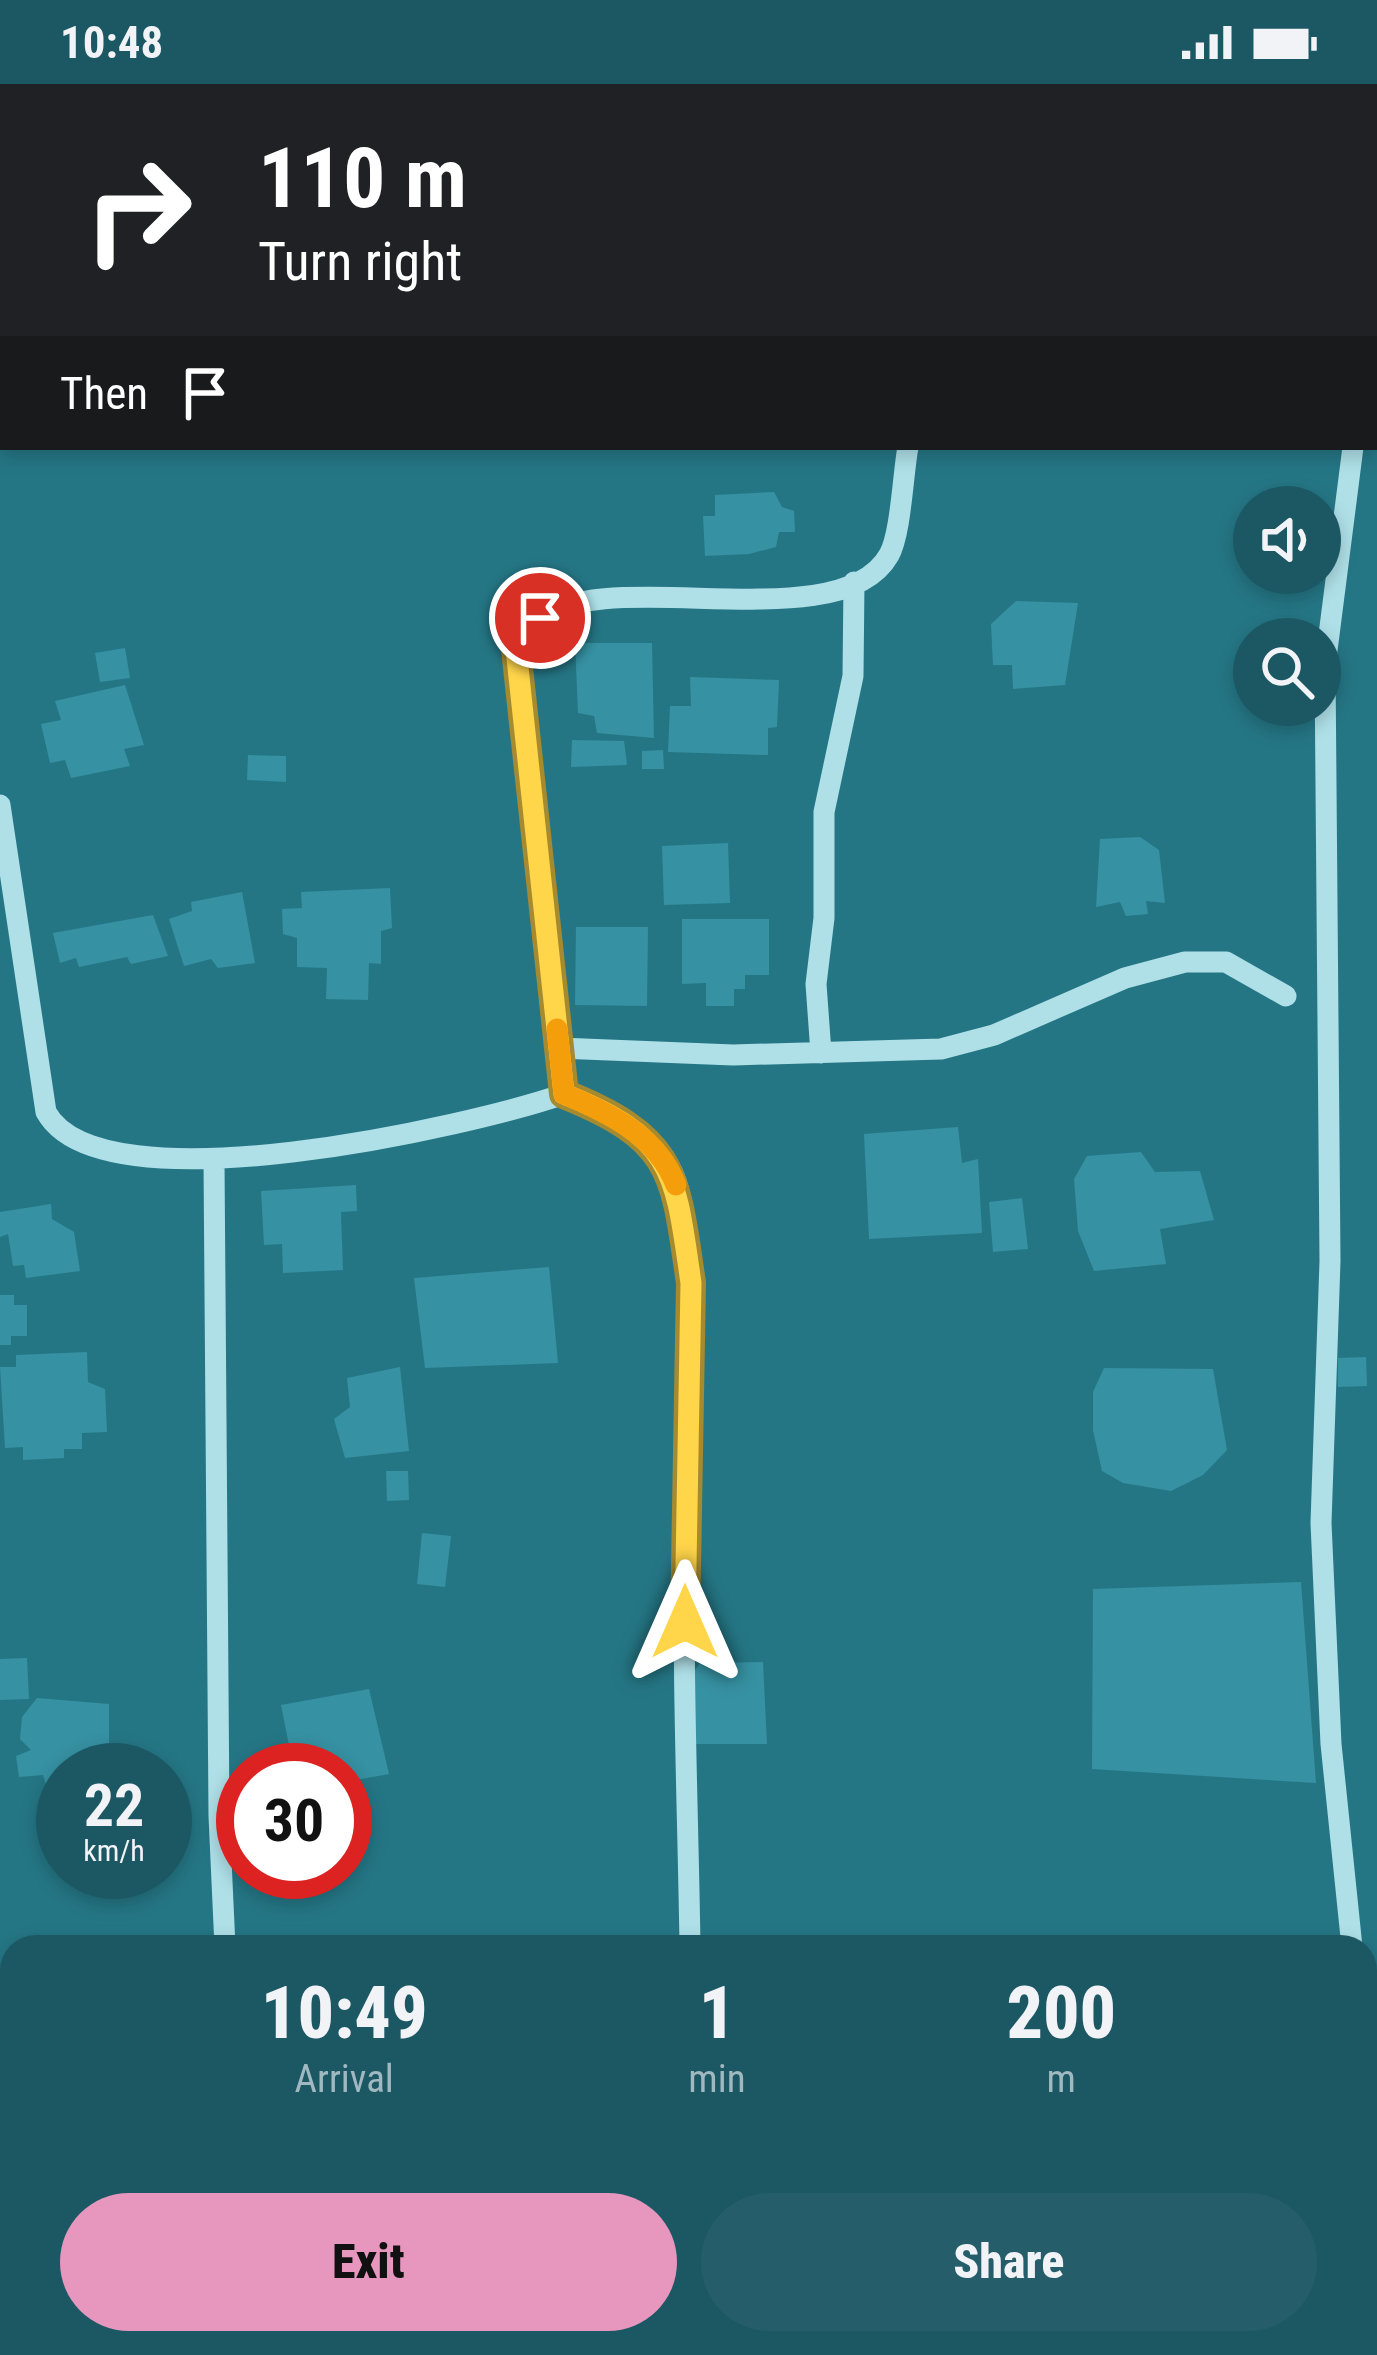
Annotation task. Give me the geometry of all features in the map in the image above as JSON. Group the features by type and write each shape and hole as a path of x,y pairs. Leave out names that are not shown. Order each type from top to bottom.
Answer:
{"street":[{"path":"564,1094 516,649 540,618 586,601 758,600 868,577 890,554 907,450"},
{"path":"1351,1935 1330,1744 1321,1523 1330,1261 1325,666 1353,450"},
{"path":"821,1053 816,984 824,918 824,812 853,676 854,582"},
{"path":"0,805 46,1112 66,1138 136,1154 214,1160 489,1120 564,1094 600,1108 658,1150 676,1181 691,1283 684,1576 689,1935"},
{"path":"559,1048 821,1053 940,1049 994,1035 1125,978 1185,962 1226,962 1286,996"},
{"path":"214,1160 219,1816 224,1935"}],"building":[{"path":"774,492 782,507 794,511 795,532 779,532 776,547 705,556 703,516 715,516 715,495"},
{"path":"1016,601 1078,603 1065,685 1013,689 1012,665 993,665 991,624"},
{"path":"575,643 652,643 654,738 597,733 594,716 578,713"},
{"path":"125,648 130,678 100,682 95,653"},
{"path":"690,677 779,680 777,727 768,728 768,755 668,752 670,706 691,706"},
{"path":"125,685 144,745 124,749 130,766 71,778 65,760 50,763 41,724 61,720 55,701"},
{"path":"572,740 624,741 627,765 571,767"},
{"path":"663,750 664,769 642,769 642,751"},
{"path":"248,755 286,756 286,782 247,780"},
{"path":"1140,837 1159,850 1165,903 1146,901 1148,914 1126,916 1120,902 1096,907 1100,839"},
{"path":"728,843 730,903 664,905 662,846"},
{"path":"390,888 392,928 381,931 381,964 369,963 368,1000 326,999 327,968 297,967 297,938 283,934 282,909 302,908 301,892"},
{"path":"242,892 255,963 218,968 211,959 184,966 169,919 192,911 191,902"},
{"path":"153,915 168,956 131,964 127,957 79,967 76,958 60,963 53,933"},
{"path":"682,919 769,919 769,975 745,975 745,989 734,989 734,1006 706,1006 706,983 682,984"},
{"path":"576,927 648,927 647,1006 575,1005"},
{"path":"958,1127 962,1163 978,1159 982,1233 869,1239 864,1134"},
{"path":"1141,1152 1155,1172 1200,1171 1214,1220 1160,1229 1166,1264 1094,1271 1078,1231 1074,1179 1087,1156"},
{"path":"356,1185 357,1211 341,1212 343,1270 283,1273 282,1244 264,1245 261,1191"},
{"path":"1022,1198 1028,1249 993,1252 989,1202"},
{"path":"51,1204 52,1219 74,1232 80,1271 26,1278 24,1265 13,1266 8,1234 0,1237 0,1212"},
{"path":"549,1267 558,1363 425,1368 414,1278"},
{"path":"0,1295 14,1295 14,1305 27,1305 27,1336 11,1336 11,1345 0,1345"},
{"path":"87,1352 88,1382 105,1389 107,1432 82,1433 82,1449 64,1449 64,1458 23,1460 23,1447 5,1448 0,1367 16,1367 16,1355"},
{"path":"1366,1357 1367,1386 1338,1387 1338,1358"},
{"path":"400,1367 409,1451 345,1458 334,1419 350,1407 347,1378"},
{"path":"1104,1368 1213,1369 1227,1450 1203,1475 1171,1491 1123,1483 1102,1471 1093,1430 1093,1392"},
{"path":"386,1471 408,1471 409,1500 387,1501"},
{"path":"422,1533 451,1536 445,1587 417,1584"},
{"path":"1301,1582 1316,1783 1092,1769 1093,1589"},
{"path":"27,1658 29,1699 0,1700 0,1659"},
{"path":"763,1662 767,1744 696,1744 689,1679 700,1663"},
{"path":"369,1689 389,1774 372,1777 372,1743 289,1743 281,1705"},
{"path":"37,1698 109,1704 109,1743 36,1743 36,1776 19,1777 16,1756 31,1750 20,1739 22,1717"}],"slow traffic":[{"path":"557,1029 564,1094 600,1108 658,1150 676,1185"}],"route":[{"path":"540,618 516,649 564,1094 600,1108 658,1150 676,1181 691,1283 685,1622"}]}
